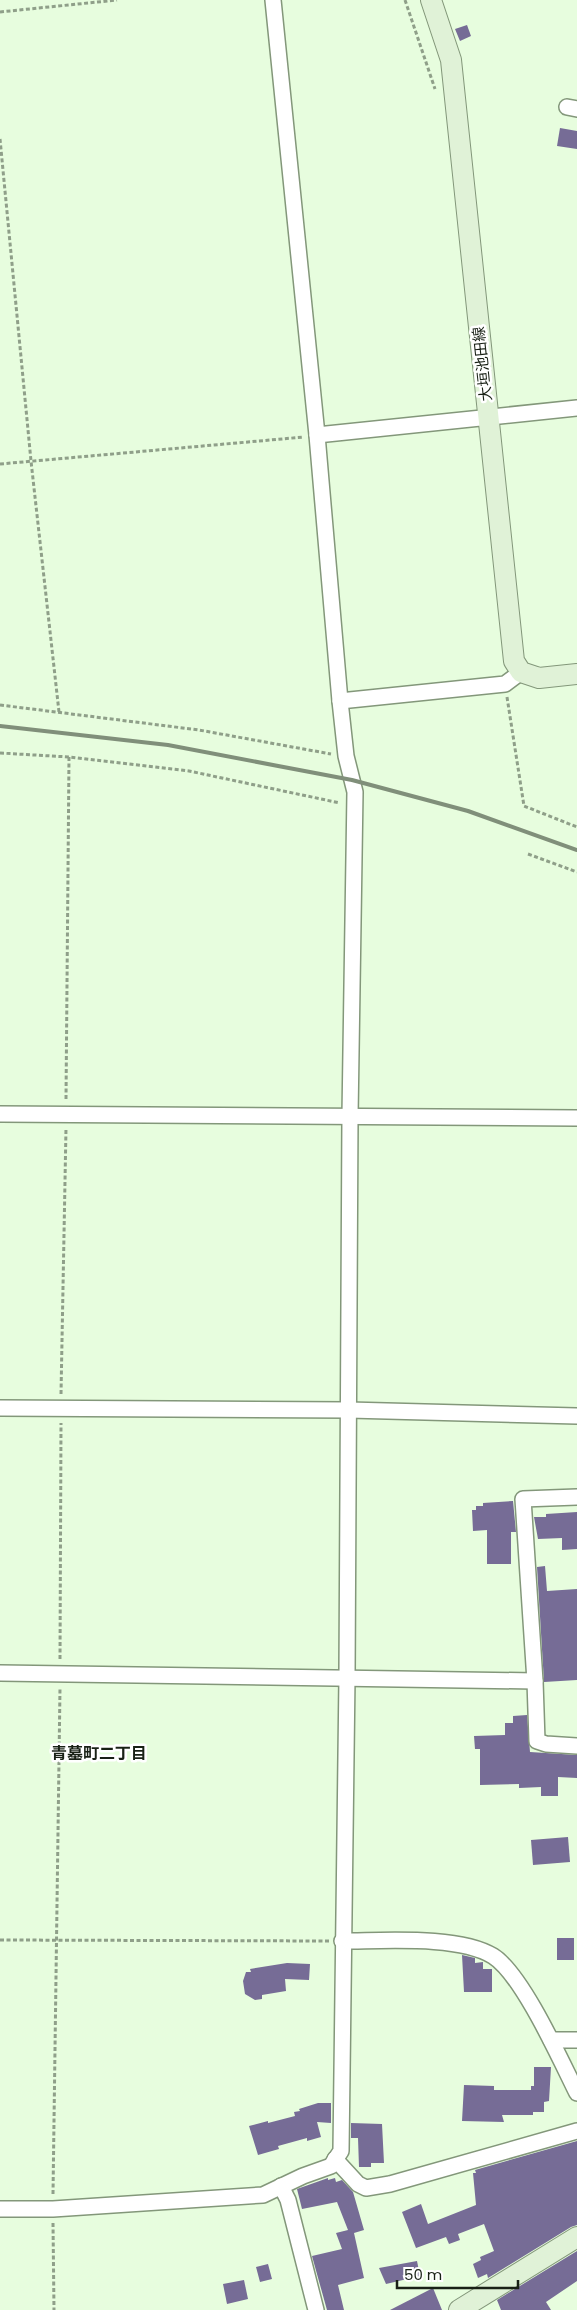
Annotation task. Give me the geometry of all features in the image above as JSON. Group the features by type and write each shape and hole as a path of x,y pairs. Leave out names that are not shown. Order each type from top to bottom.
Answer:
{"main road":[{"name":"大垣池田線","path":"431,0 451,60 514,661 521,672"},
{"path":"521,672 539,678 577,674"},
{"path":"459,2310 577,2237"}],"street":[{"path":"0,2209 53,2209 263,2195 331,2166 341,2151 342,1941 347,1677 350,1116 354,808 356,792 346,756 340,701 317,435 273,0"},
{"path":"317,435 577,408"},
{"path":"340,701 505,684 521,672"},
{"path":"0,1114 66,1116 577,1118"},
{"path":"0,1408 349,1410 577,1416"},
{"path":"577,1497 523,1499 537,1741 577,1746"},
{"path":"0,1673 347,1677 535,1682"},
{"path":"342,1941 443,1942 472,1947 494,1957 513,1976 551,2040 577,2093"},
{"path":"551,2040 577,2040"},
{"path":"335,2159 358,2184 366,2188 390,2184 577,2131"},
{"path":"281,2186 288,2200 316,2310"}],"path":[{"path":"0,12 117,0"},
{"path":"405,0 436,91"},
{"path":"0,139 31,461 59,712"},
{"path":"0,464 317,435"},
{"path":"505,684 524,806 577,827"},
{"path":"0,706 199,730 346,756"},
{"path":"0,753 69,758 189,771 330,800 354,808"},
{"path":"54,2310 53,2209 58,1941 61,1408 69,758"},
{"path":"528,854 577,872"},
{"path":"0,1940 342,1941"}],"building":[{"path":"467,25 471,36 460,41 455,29"},
{"path":"560,128 577,131 577,149 557,146"},
{"path":"513,1501 516,1532 511,1532 511,1564 487,1564 487,1530 473,1531 472,1510 476,1510 476,1506 483,1506 483,1503"},
{"path":"577,1512 577,1549 562,1550 562,1538 538,1539 534,1517 546,1517 546,1514"},
{"path":"545,1566 547,1591 577,1589 577,1680 544,1682 537,1567"},
{"path":"527,1715 530,1752 577,1755 577,1778 558,1777 558,1796 541,1796 541,1787 519,1788 519,1784 480,1785 480,1749 475,1749 474,1736 505,1735 505,1723 513,1723 513,1716"},
{"path":"568,1837 570,1862 533,1865 531,1840"},
{"path":"557,1938 574,1938 574,1960 557,1960"},
{"path":"462,1955 475,1958 475,1963 483,1962 483,1969 492,1969 492,1992 464,1992"},
{"path":"287,1963 310,1964 309,1980 285,1979 286,1991 262,1995 262,1999 255,2000 245,1994 243,1981 246,1972 251,1972 250,1969"},
{"path":"534,2067 551,2067 549,2101 544,2102 544,2112 533,2112 533,2115 502,2115 504,2122 462,2121 464,2085 494,2086 494,2090 531,2090 531,2086 534,2086"},
{"path":"318,2103 331,2103 331,2123 317,2122 321,2137 307,2141 307,2138 278,2146 279,2149 258,2155 249,2126 295,2116 294,2112 300,2111 299,2109"},
{"path":"351,2123 382,2124 384,2163 371,2163 371,2167 359,2167 358,2138 351,2138"},
{"path":"577,2141 577,2225 488,2278 487,2274 478,2278 473,2264 481,2260 480,2257 494,2251 484,2224 458,2234 460,2240 449,2244 446,2237 416,2248 402,2212 421,2204 428,2224 476,2205 473,2173 476,2173 475,2170"},
{"path":"328,2178 328,2180 335,2178 336,2182 342,2180 353,2192 364,2230 354,2233 364,2278 338,2285 344,2310 327,2310 312,2256 342,2249 336,2233 348,2230 337,2202 302,2209 297,2189"},
{"path":"577,2251 577,2281 546,2302 551,2310 501,2310 497,2300"},
{"path":"417,2261 420,2276 386,2284 379,2268"},
{"path":"268,2264 272,2279 260,2282 256,2267"},
{"path":"244,2280 248,2299 227,2304 223,2284"},
{"path":"433,2288 442,2310 390,2310"}],"railway":[{"path":"0,726 168,745 352,780 468,811 577,850"}],"district":[{"name":"青墓町二丁目","path":"99,1753"}]}
